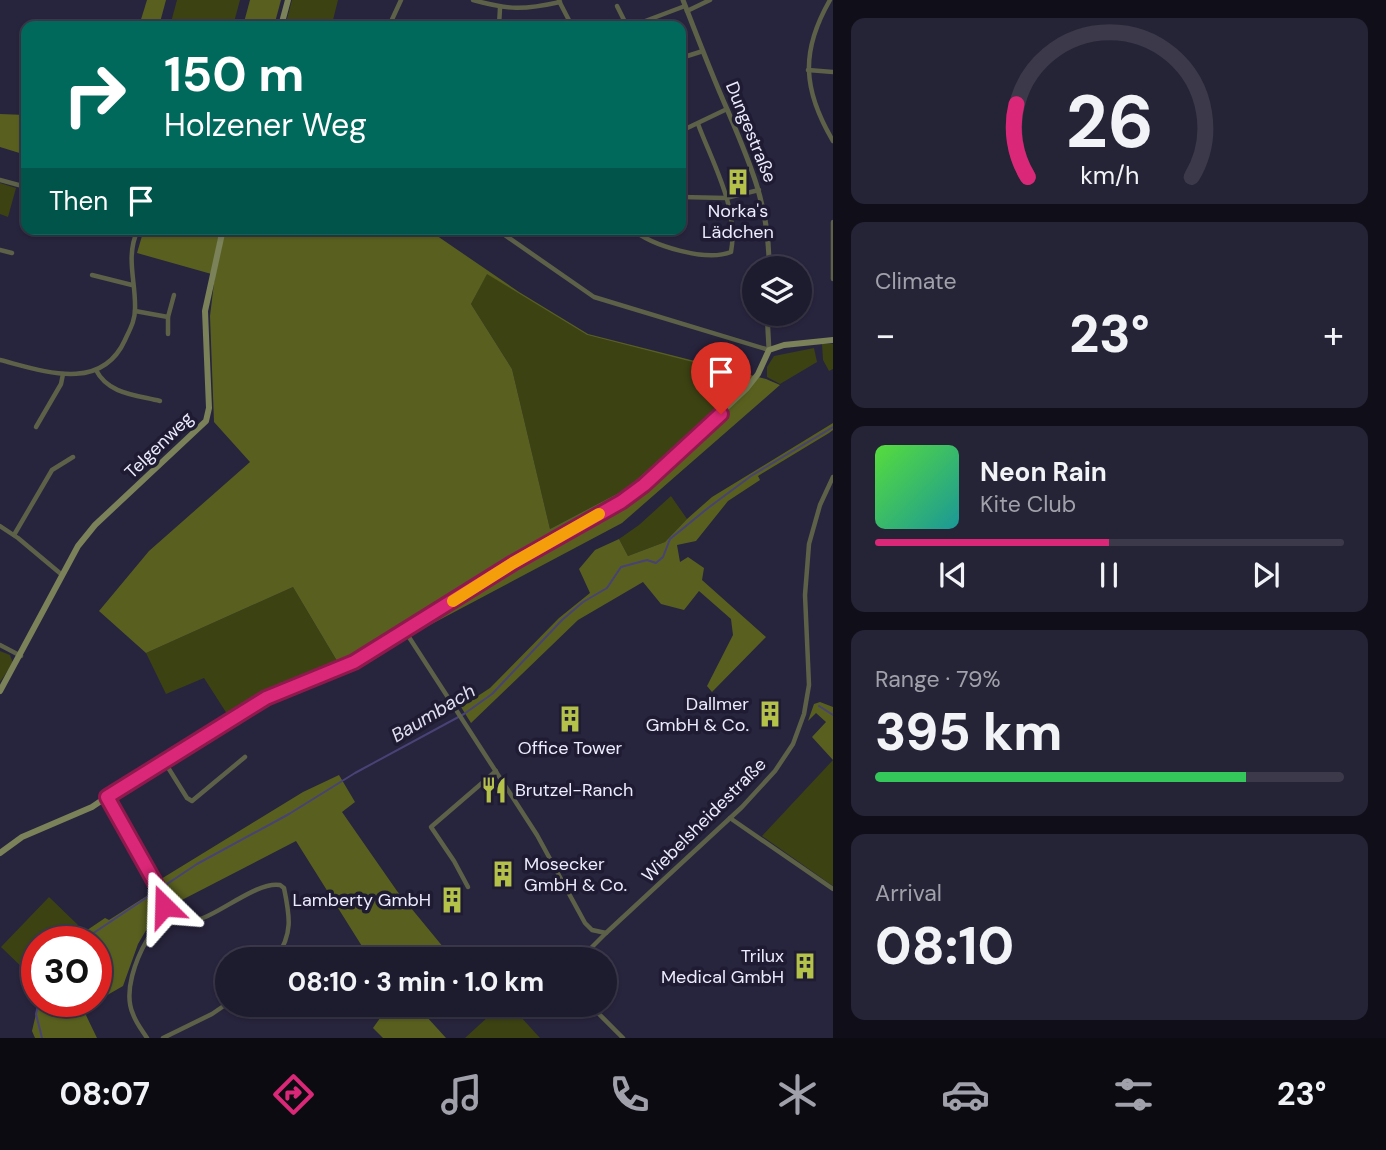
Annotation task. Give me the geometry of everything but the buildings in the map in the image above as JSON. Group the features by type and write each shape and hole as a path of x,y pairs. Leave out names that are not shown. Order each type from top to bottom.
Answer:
{"main road":[{"path":"282,21 288,0"},
{"name":"Telgenweg","path":"0,691 61,573 78,546 95,525 206,421 209,408 205,311 222,235"},
{"path":"0,853 12,842 80,813 266,698 345,667 513,563 609,509 634,493 747,388 758,374 769,350 784,345 833,340"}],"street":[{"path":"392,21 401,0"},
{"path":"473,0 500,8 526,9 559,1 569,21"},
{"path":"645,21 710,0"},
{"path":"830,0 813,32 808,70 812,97 833,141"},
{"path":"617,6 624,21"},
{"name":"Dungestraße","path":"685,6 760,190 768,256"},
{"path":"499,21 500,8"},
{"path":"686,56 703,51"},
{"path":"808,70 833,72"},
{"path":"686,129 727,109"},
{"path":"642,235 668,248 727,254 731,252 731,219 726,198 698,124"},
{"path":"0,180 21,186"},
{"path":"686,197 726,198 760,190"},
{"path":"833,222 833,279"},
{"path":"0,360 63,374 84,374 96,370 122,346 133,326 135,311 132,246 136,235"},
{"path":"505,235 594,297 769,350 768,326"},
{"path":"0,250 12,253"},
{"path":"92,275 132,285"},
{"path":"168,334 174,295"},
{"path":"135,311 169,317"},
{"path":"96,370 102,383 116,390 160,401"},
{"path":"36,427 61,384 63,374"},
{"path":"14,535 52,470 73,457"},
{"name":"Wiebelsheidestraße","path":"592,947 769,778 798,735 810,674 804,596 807,553 816,516 833,477"},
{"path":"0,526 61,573"},
{"path":"405,631 537,835 585,923 592,930 606,933"},
{"path":"0,645 20,656"},
{"path":"164,760 187,799 192,801 245,757"},
{"path":"467,887 454,861 431,827 496,771"},
{"path":"107,797 162,894 164,906 159,921 145,944 130,988 133,1015 147,1038"},
{"path":"730,818 833,889"},
{"path":"159,921 178,923 203,919 265,887 280,885 284,888 290,918 282,947"},
{"path":"163,1038 215,1012"},
{"path":"602,1017 623,1038"}],"green space":[{"path":"147,0 166,0 160,21 141,21"},
{"path":"177,0 240,0 234,21 171,21"},
{"path":"250,0 281,0 275,21 244,21"},
{"path":"292,0 338,0 333,21 286,21"},
{"path":"0,114 21,115 21,153 0,147"},
{"path":"0,183 16,188 8,217 0,214"},
{"path":"142,235 436,235 519,292 588,334 766,379 780,385 622,523 343,671 293,587 146,653 99,611 149,551 250,462 214,422 210,316 215,275 137,253","holes":["487,274 587,335 751,377 626,489 550,529 512,369 471,304"]},
{"path":"487,273 587,335 752,377 626,489 550,529 512,369 471,304"},
{"path":"822,344 833,344 833,369 829,371 823,360"},
{"path":"814,348 817,362 780,384 767,377 767,367 774,356"},
{"path":"833,423 833,430 829,433 758,476 760,480 728,501 696,541 677,545 680,562 688,557 704,568 702,580 766,637 712,692 707,686 733,635 731,619 699,591 684,610 661,604 643,582 578,620 471,723 461,707 490,688 559,618 590,593 579,569 595,550 619,539 628,556 665,542 712,497"},
{"path":"671,496 687,519 665,542 628,556 619,539"},
{"path":"293,587 343,671 229,717 204,678 166,694 146,653"},
{"path":"0,651 10,655 13,663 0,682"},
{"path":"820,702 833,707 833,760 812,737 826,722 816,713 808,721 814,704"},
{"path":"833,760 833,886 762,836"},
{"path":"339,775 355,802 342,812 397,891 443,947 362,947 296,841 178,902 161,879 303,792"},
{"path":"153,892 161,905 138,944 123,986 112,992 112,926 93,926 105,918 109,920"},
{"path":"49,897 78,925 77,926 21,926"},
{"path":"21,926 21,966 1,947"},
{"path":"35,1017 87,1017 97,1038 35,1038 32,1031"},
{"path":"381,1017 427,1017 446,1038 383,1038 373,1028"},
{"path":"488,1017 521,1017 540,1038 465,1038"}],"waterway":[{"name":"Baumbach","path":"104,926 197,864 464,714 492,694 562,620 583,602 607,588 621,567 647,560 656,563 663,557 670,539 708,508 751,476 833,427"},
{"path":"819,706 833,715"},
{"name":"Baumbach","path":"37,1017 42,1038"}],"slow traffic":[{"path":"453,601 599,514"}],"place":[{"name":"Norka's Lädchen","path":"738,182"},
{"name":"Dallmer GmbH & Co.","path":"770,714"},
{"name":"Office Tower","path":"570,719"},
{"name":"Brutzel-Ranch","path":"494,790"},
{"name":"Mosecker GmbH & Co.","path":"503,874"},
{"name":"Lamberty GmbH","path":"452,900"},
{"name":"Trilux Medical GmbH","path":"805,966"}],"route":[{"path":"164,906 162,895 107,797 266,698 354,662 513,563 621,502 644,485 721,414"}]}
